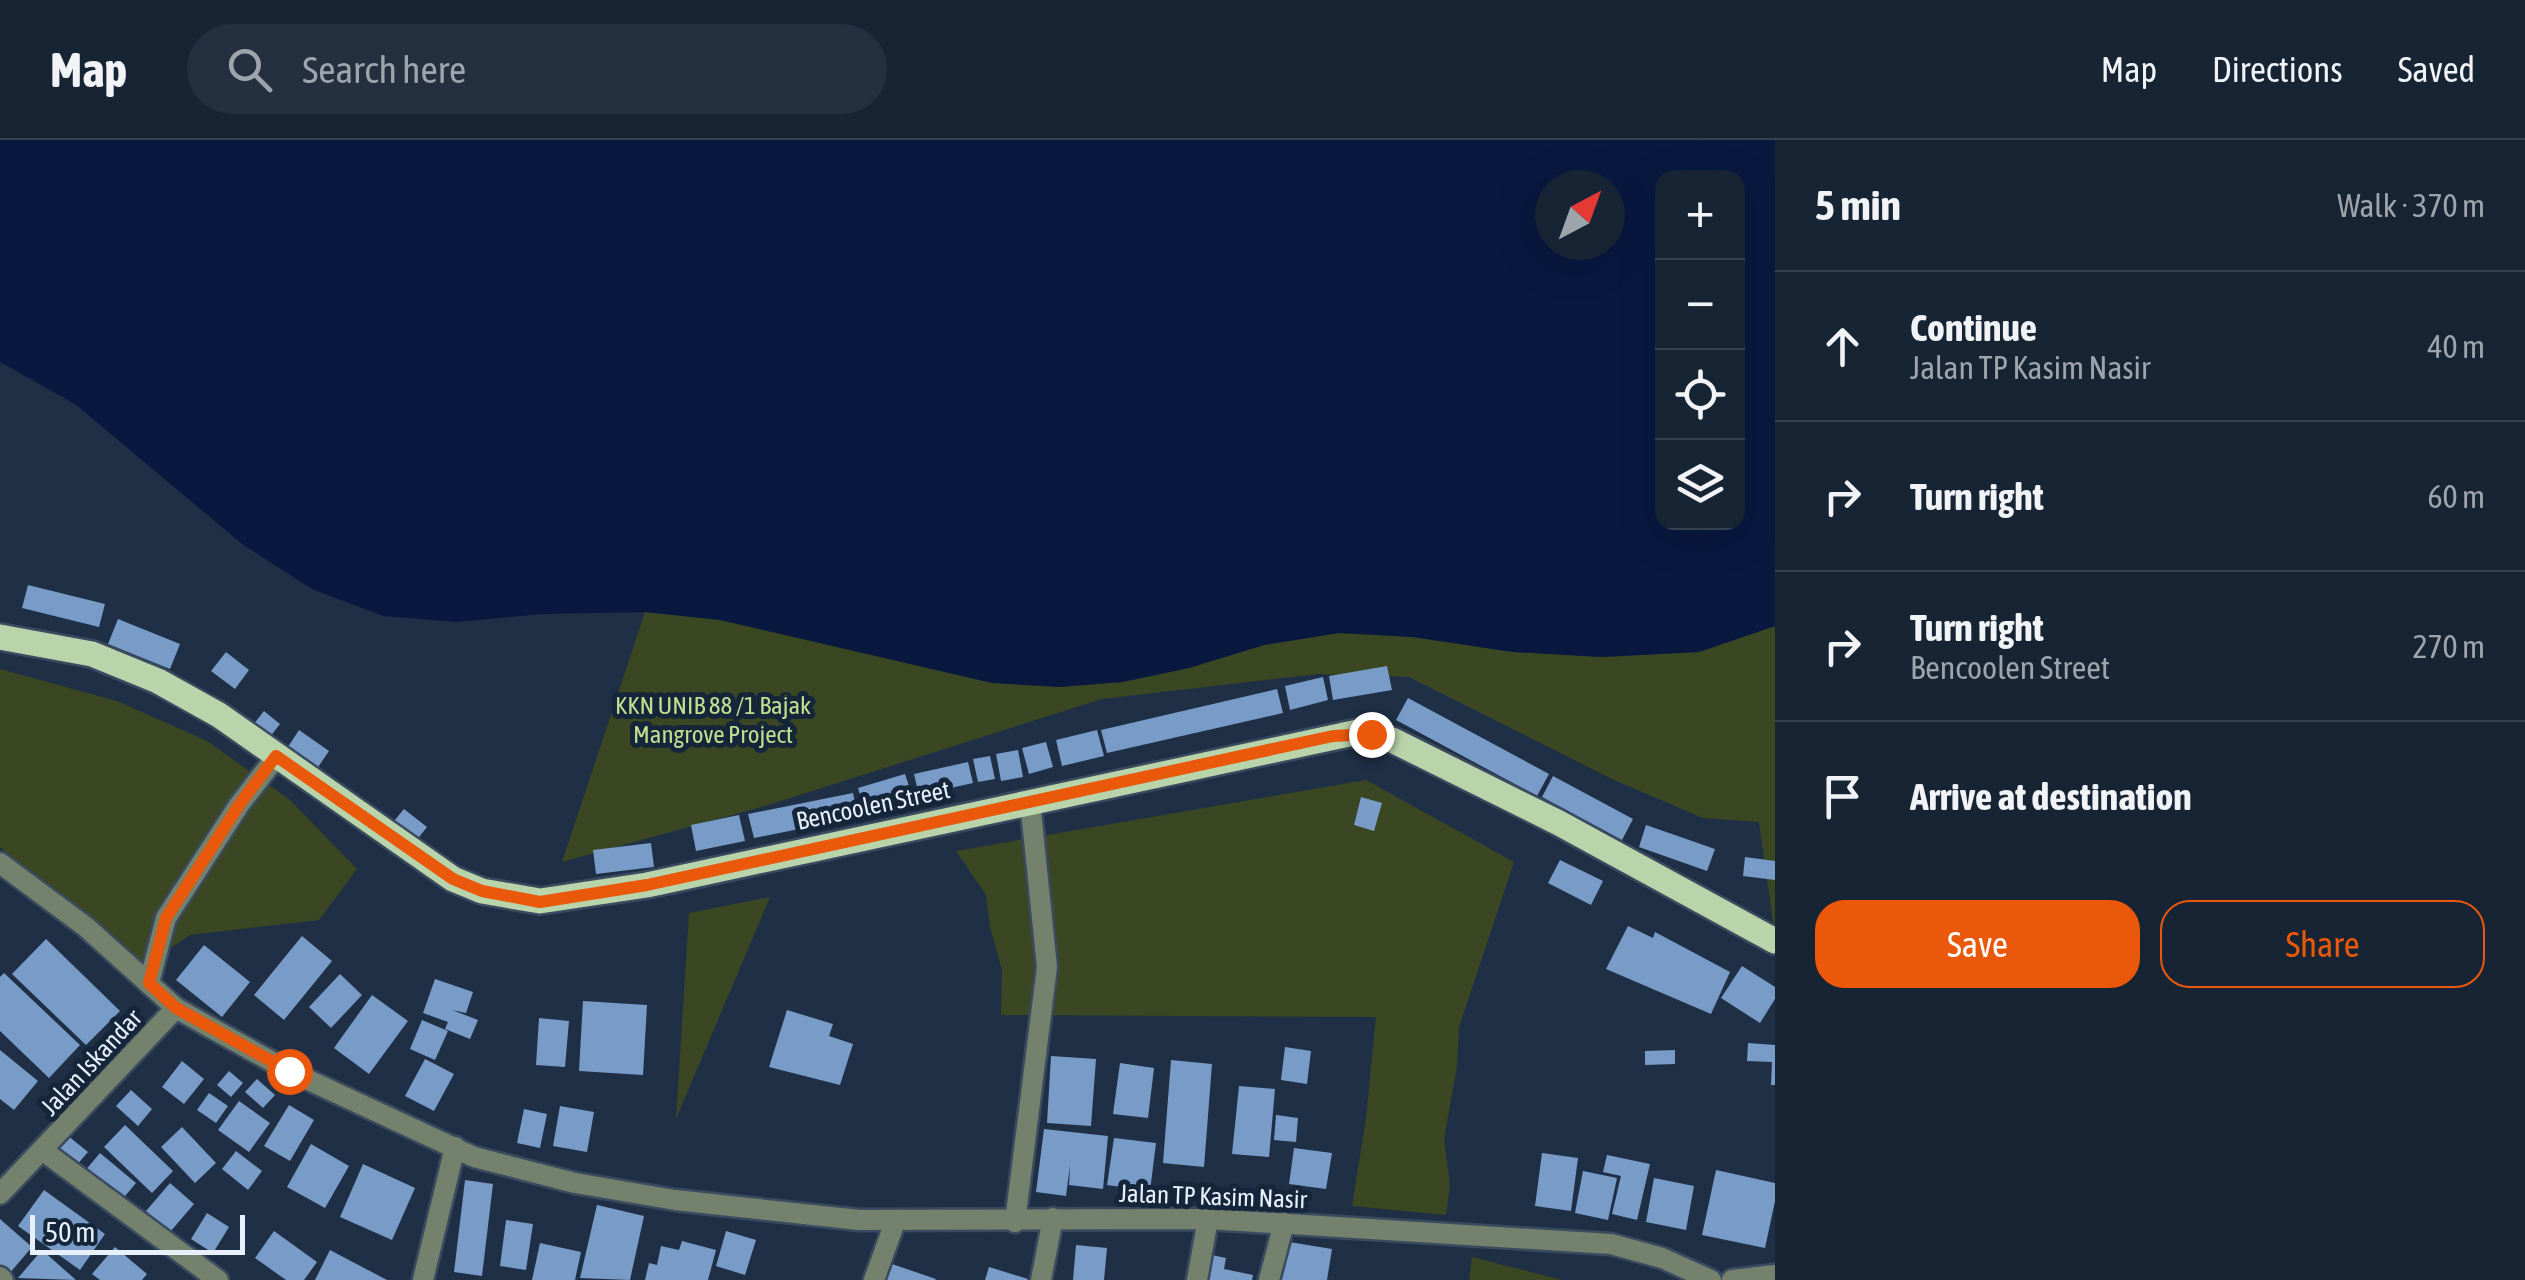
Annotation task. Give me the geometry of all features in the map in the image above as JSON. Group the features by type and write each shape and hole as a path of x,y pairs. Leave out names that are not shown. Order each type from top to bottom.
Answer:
{"main road":[{"name":"Bencoolen Street","path":"0,637 92,654 158,681 219,715 453,879 502,897 540,902 647,885 1333,736 1371,734 1392,740 1560,823 1775,940"}],"street":[{"path":"149,983 166,918 239,805 276,756"},
{"path":"1015,1222 1048,967 1030,801"},
{"path":"0,863 86,927 176,1008 289,1071 454,1146 423,1280"},
{"name":"Jalan Iskandar","path":"0,1194 176,1008"},
{"name":"Jalan TP Kasim Nasir","path":"454,1146 474,1158 575,1184 708,1203 895,1222 1208,1219 1610,1244 1662,1258 1710,1280"},
{"path":"42,1150 218,1280"},
{"path":"1041,1280 1053,1218"},
{"path":"1197,1280 1208,1219"},
{"path":"874,1280 895,1222"},
{"path":"1269,1280 1284,1223"},
{"path":"1732,1280 1775,1275"}],"green space":[{"name":"KKN UNIB 88 /1 Bajak Mangrove Project","path":"645,612 721,620 1059,687 1122,682 1189,668 1264,645 1339,633 1413,637 1513,652 1602,657 1699,652 1775,626 1775,936 1759,822 1703,818 1614,780 1409,677 1318,674 1102,699 765,806 562,862"},
{"path":"0,669 117,701 207,741 289,799 357,869 319,920 190,935 139,969 0,847"},
{"path":"1366,780 1514,862 1459,1027 1457,1066 1444,1139 1450,1185 1446,1215 1352,1206 1376,1017 1001,1015 1002,970 986,895 956,851"},
{"path":"770,897 676,1119 689,913"},
{"path":"1472,1257 1562,1280 1469,1280"}],"water":[{"path":"0,140 1775,140 1775,626 1699,652 1602,657 1513,652 1413,637 1339,633 1264,645 1189,668 1122,682 1059,687 992,683 720,620 645,612 542,614 457,622 383,616 312,589 242,544 75,404 0,362"}],"building":[{"path":"28,585 105,604 99,627 22,608"},
{"path":"118,619 180,644 170,669 108,644"},
{"path":"226,652 249,670 235,689 211,671"},
{"path":"1387,666 1392,690 1333,700 1329,676"},
{"path":"1323,677 1328,700 1290,710 1285,686"},
{"path":"1277,689 1283,713 1107,753 1101,730"},
{"path":"1408,698 1549,774 1537,796 1396,720"},
{"path":"264,711 280,724 266,742 250,729"},
{"path":"299,730 329,751 314,773 284,753"},
{"path":"1097,730 1104,756 1062,766 1056,740"},
{"path":"1046,742 1053,767 1029,774 1022,748"},
{"path":"1018,750 1023,777 1001,781 996,754"},
{"path":"990,756 995,779 978,782 973,759"},
{"path":"968,762 973,783 919,795 914,774"},
{"path":"905,774 914,801 866,815 858,788"},
{"path":"1553,776 1633,819 1622,840 1542,797"},
{"path":"853,793 858,817 754,838 748,814"},
{"path":"1361,797 1382,803 1374,831 1354,825"},
{"path":"404,809 427,827 412,846 389,827"},
{"path":"739,815 745,841 696,851 691,825"},
{"path":"1646,825 1715,849 1707,871 1639,847"},
{"path":"651,843 654,867 596,874 593,850"},
{"path":"1745,857 1775,861 1775,880 1743,876"},
{"path":"1560,860 1603,881 1591,905 1548,883"},
{"path":"1628,926 1653,938 1655,932 1730,972 1711,1014 1606,969"},
{"path":"302,936 332,961 284,1020 254,995"},
{"path":"46,939 120,1011 86,1045 12,974"},
{"path":"204,945 250,982 222,1017 176,980"},
{"path":"1742,966 1775,987 1775,999 1760,1023 1721,998"},
{"path":"4,973 80,1045 49,1078 0,1031 0,977"},
{"path":"340,974 362,995 331,1028 309,1007"},
{"path":"435,979 473,992 466,1013 452,1010 478,1020 470,1039 445,1029 448,1022 423,1013"},
{"path":"372,995 408,1021 369,1074 334,1048"},
{"path":"583,1001 647,1005 643,1075 579,1071"},
{"path":"787,1010 833,1024 829,1036 853,1044 840,1085 769,1067"},
{"path":"539,1018 569,1021 565,1067 536,1065"},
{"path":"422,1020 448,1031 435,1060 410,1049"},
{"path":"1748,1043 1775,1045 1775,1085 1771,1085 1772,1062 1747,1061"},
{"path":"1285,1047 1311,1051 1307,1084 1281,1080"},
{"path":"0,1050 38,1081 14,1110 0,1099"},
{"path":"1675,1050 1675,1064 1645,1065 1645,1051"},
{"path":"1051,1056 1096,1059 1091,1126 1047,1123"},
{"path":"425,1059 454,1074 434,1111 405,1096"},
{"path":"1171,1060 1212,1064 1204,1167 1163,1163"},
{"path":"182,1061 204,1079 184,1104 162,1087"},
{"path":"1120,1063 1154,1068 1148,1118 1113,1114"},
{"path":"229,1071 243,1083 231,1097 217,1085"},
{"path":"257,1079 275,1095 263,1108 245,1092"},
{"path":"1239,1086 1275,1089 1269,1157 1232,1154"},
{"path":"131,1090 152,1109 138,1126 116,1106"},
{"path":"209,1093 228,1106 216,1123 197,1110"},
{"path":"239,1101 270,1123 249,1152 218,1130"},
{"path":"289,1105 314,1120 290,1161 264,1146"},
{"path":"560,1106 594,1112 587,1152 553,1146"},
{"path":"524,1109 547,1114 540,1148 517,1143"},
{"path":"1276,1115 1298,1118 1296,1142 1274,1140"},
{"path":"125,1125 173,1171 152,1193 104,1147"},
{"path":"182,1127 216,1163 195,1183 161,1147"},
{"path":"1044,1129 1108,1136 1103,1189 1069,1185 1070,1165 1066,1196 1036,1192"},
{"path":"67,1135 88,1152 75,1167 54,1150"},
{"path":"1114,1138 1156,1143 1150,1191 1107,1185"},
{"path":"311,1144 349,1166 325,1208 287,1187"},
{"path":"1294,1148 1332,1153 1326,1189 1289,1184"},
{"path":"236,1151 262,1171 248,1190 222,1169"},
{"path":"100,1153 136,1183 120,1202 84,1172"},
{"path":"1542,1153 1578,1158 1571,1211 1535,1206"},
{"path":"1607,1155 1650,1164 1637,1220 1612,1214 1621,1176 1603,1172"},
{"path":"363,1164 415,1188 392,1240 340,1217"},
{"path":"1716,1170 1775,1183 1765,1248 1702,1235"},
{"path":"1583,1171 1617,1178 1608,1220 1575,1213"},
{"path":"1654,1178 1694,1186 1686,1230 1646,1222"},
{"path":"465,1180 493,1184 482,1276 454,1272"},
{"path":"170,1183 194,1204 170,1232 146,1211"},
{"path":"44,1190 105,1234 80,1270 18,1226"},
{"path":"597,1205 644,1216 630,1280 580,1278"},
{"path":"207,1213 229,1227 213,1253 191,1239"},
{"path":"0,1219 32,1247 9,1274 0,1266"},
{"path":"506,1220 533,1224 526,1270 500,1266"},
{"path":"274,1231 317,1262 304,1280 286,1280 255,1258"},
{"path":"726,1231 756,1240 745,1275 716,1266"},
{"path":"682,1241 716,1250 708,1280 645,1280 649,1263 657,1265 661,1246 679,1250"},
{"path":"1283,1241 1332,1249 1327,1280 1277,1280"},
{"path":"540,1243 581,1252 575,1280 532,1280"},
{"path":"1076,1245 1107,1248 1104,1280 1073,1280"},
{"path":"115,1247 147,1274 142,1280 100,1280 92,1274"},
{"path":"42,1250 76,1280 18,1278"},
{"path":"330,1250 387,1280 315,1280"},
{"path":"1207,1254 1226,1258 1224,1269 1253,1275 1252,1280 1202,1280"},
{"path":"892,1264 936,1279 886,1280"},
{"path":"989,1267 1028,1279 985,1280"}],"route":[{"path":"289,1071 176,1008 149,983 166,918 239,805 276,756 453,879 502,897 540,902 647,885 1333,736 1371,734"}]}
